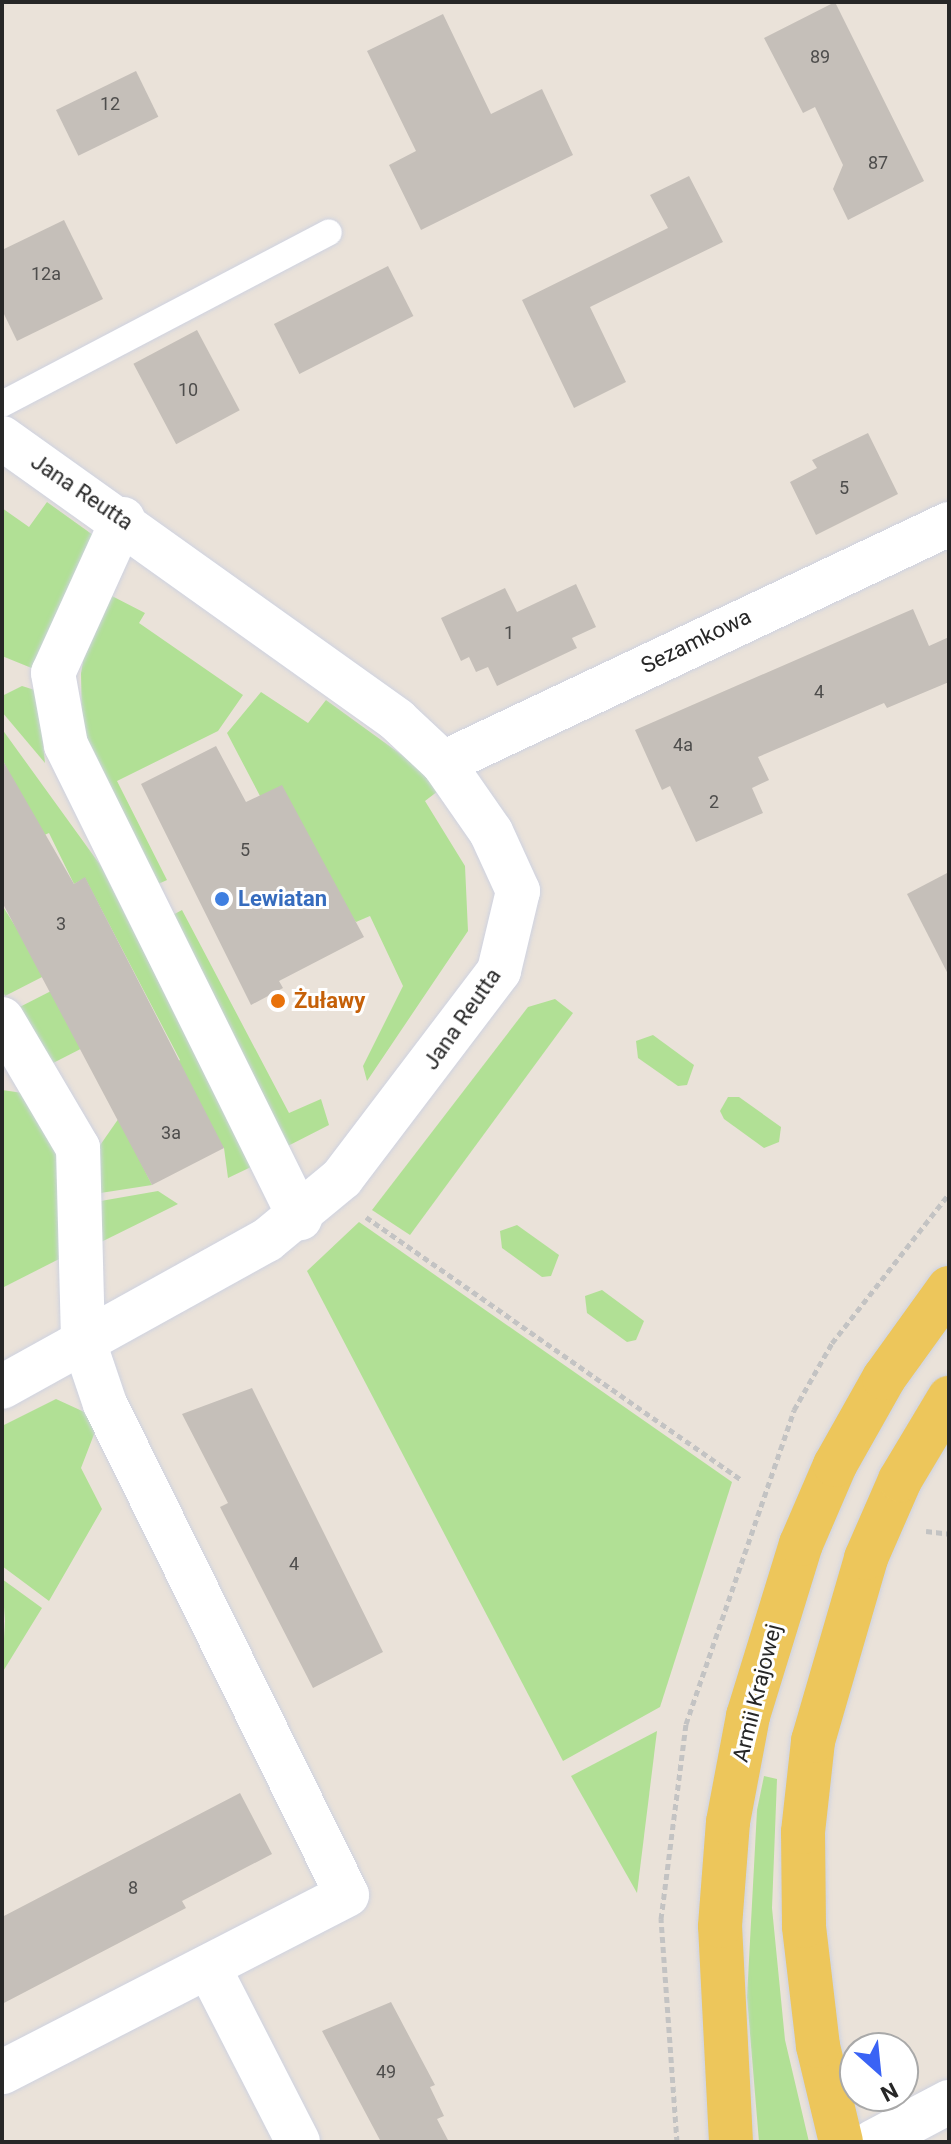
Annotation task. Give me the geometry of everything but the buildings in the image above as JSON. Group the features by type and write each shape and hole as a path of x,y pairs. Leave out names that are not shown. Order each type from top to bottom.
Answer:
{"main road":[{"name":"Armii Krajowej","path":"731,2142 720,1926 728,1822 748,1716 801,1544 835,1465 884,1378 949,1288"},
{"path":"841,2142 818,2046 804,1926 803,1832 813,1741 866,1558 900,1480 949,1398"}],"street":[{"name":"Jana Reutta","path":"2,438 123,519 397,720 443,763 491,832 518,891 514,929 499,971 342,1178 300,1218 83,1339 72,1353 2,1387"},
{"path":"123,519 53,673 66,745 300,1218"},
{"name":"Sezamkowa","path":"443,763 949,524"},
{"path":"2,1019 78,1148 83,1339 105,1404 347,1895 2,2072"},
{"path":"209,1968 298,2142"},
{"path":"880,2138 949,2102"}],"lane":[{"path":"2,404 329,232"}],"path":[{"path":"359,1212 742,1480"}],"green space":[{"path":"47,502 93,535 34,669 2,656 2,508 29,527"},
{"path":"110,595 145,613 139,623 243,695 218,731 117,781 167,880 156,885 82,730 81,673 89,627"},
{"path":"22,686 38,691 45,763 2,712 2,696"},
{"path":"261,692 308,723 326,700 417,766 438,791 425,801 465,866 468,931 367,1081 363,1066 403,986 370,916 356,922 260,796 227,733"},
{"path":"2,729 101,866 251,1167 228,1178 224,1148 150,1076 180,1060 85,878 74,884 49,833 42,836 2,759"},
{"path":"2,905 46,975 5,996 2,990"},
{"path":"182,910 289,1113 321,1099 329,1125 280,1150 169,917"},
{"path":"53,990 83,1048 43,1068 14,1010"},
{"path":"555,999 573,1013 410,1235 372,1210 528,1007"},
{"path":"653,1035 694,1065 687,1085 678,1086 638,1058 636,1041"},
{"path":"2,1090 30,1094 66,1155 67,1255 2,1288"},
{"path":"728,1097 739,1097 781,1127 779,1142 764,1148 724,1119 720,1111"},
{"path":"119,1118 152,1185 94,1194 96,1151"},
{"path":"158,1191 178,1204 93,1246 95,1202"},
{"path":"359,1222 732,1482 660,1707 563,1761 307,1271"},
{"path":"517,1225 559,1255 551,1276 542,1277 502,1248 500,1231"},
{"path":"602,1290 644,1321 636,1340 627,1342 587,1313 585,1296"},
{"path":"56,1399 93,1416 98,1424 81,1468 102,1509 49,1601 2,1566 2,1426"},
{"path":"2,1579 42,1608 2,1673 5,1621"},
{"path":"657,1731 637,1893 571,1776"},
{"path":"764,1776 777,1779 772,1908 785,2040 809,2142 759,2142 747,1997 757,1810"}],"place":[{"name":"Lewiatan","path":"222,899"},
{"name":"Żuławy","path":"278,1001"}]}
